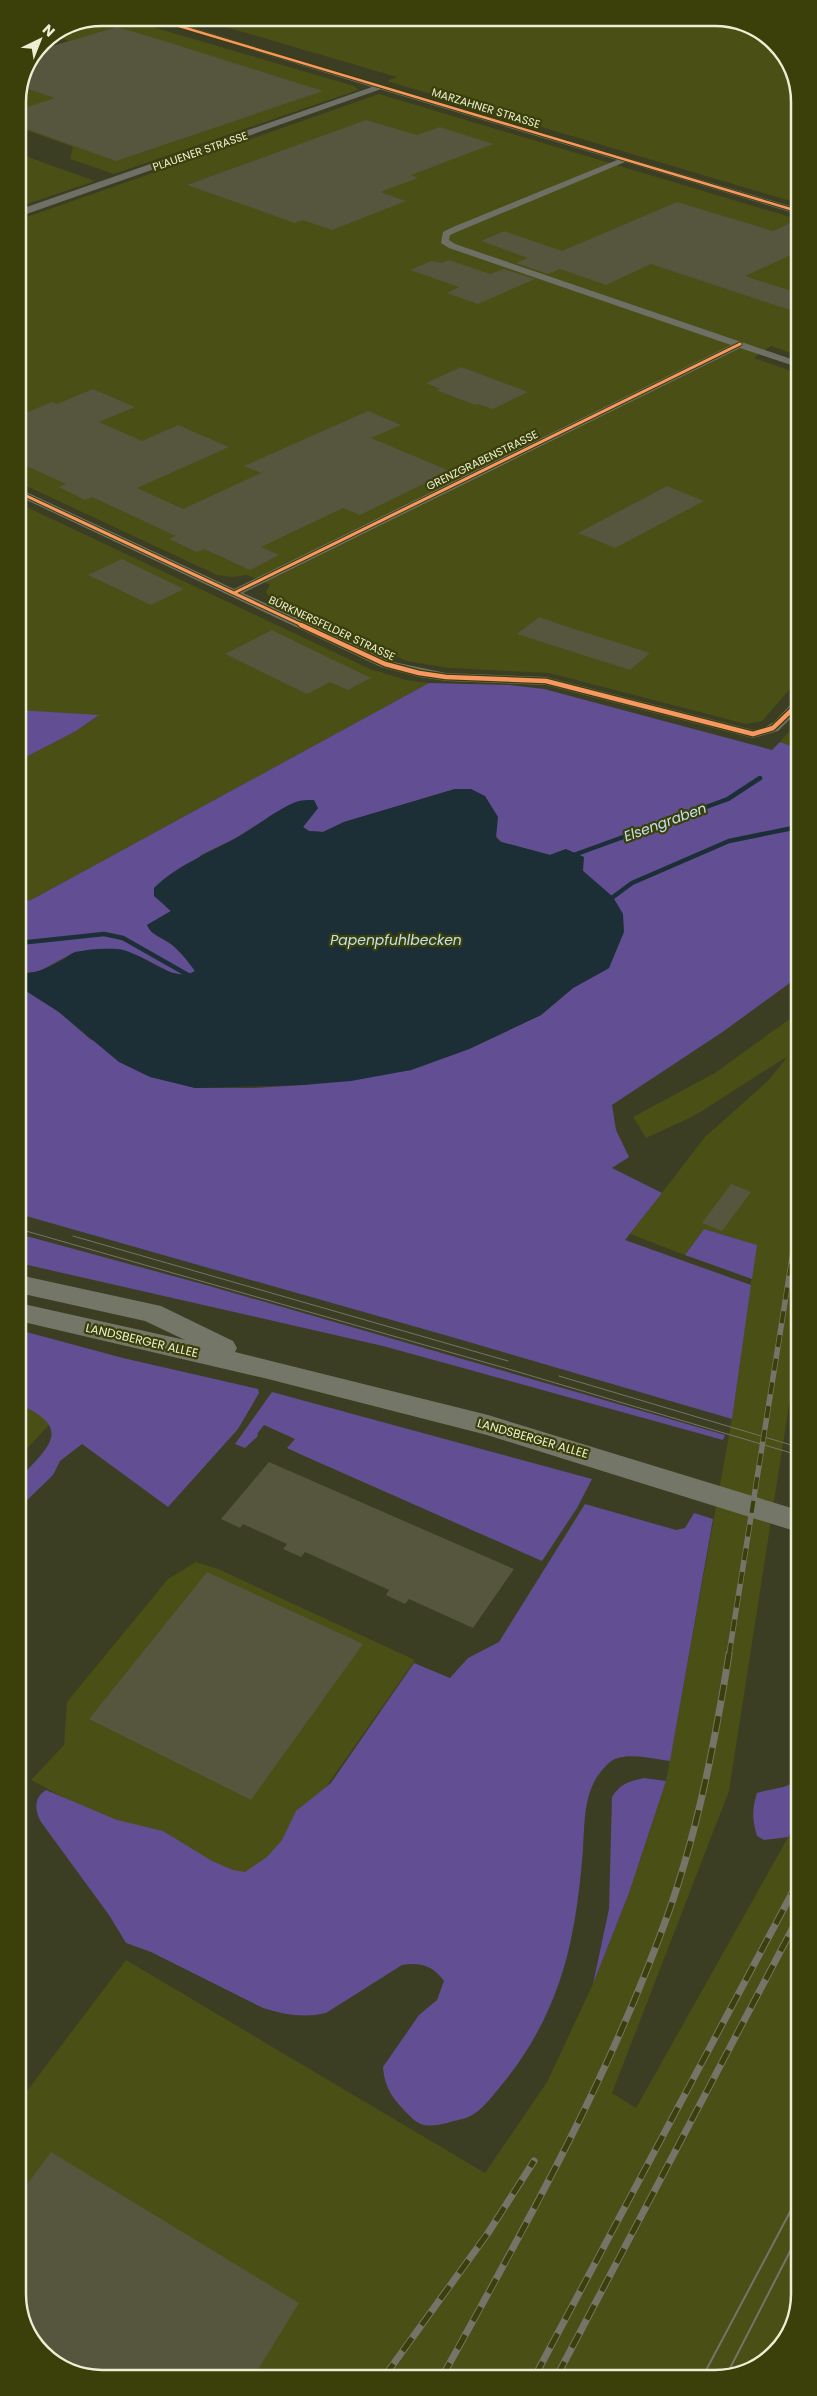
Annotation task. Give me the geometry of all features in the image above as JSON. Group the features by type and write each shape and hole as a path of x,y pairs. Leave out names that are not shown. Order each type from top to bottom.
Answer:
{"main road":[{"name":"LANDSBERGER ALLEE","path":"26,1286 152,1313 264,1368"},
{"name":"LANDSBERGER ALLEE","path":"26,1314 264,1368 488,1425 791,1519"}],"street":[{"name":"MARZAHNER STRASSE","path":"179,26 791,209"},
{"name":"PLAUENER STRASSE","path":"26,211 382,87"},
{"path":"624,160 456,229 446,234 444,240 452,246 791,362"},
{"name":"GRENZGRABENSTRASSE","path":"234,593 740,344"},
{"name":"BÜRKNERSFELDER STRASSE","path":"26,496 385,664 405,670 446,676 546,681 754,734 765,734 774,730"},
{"path":"774,730 791,712"}],"shaded area":[{"path":"103,26 149,26 354,86 358,90 114,174 70,159 73,147 26,130 26,103 32,73 36,65 65,65 65,42 69,41 65,40 65,36 88,28"},
{"path":"222,26 719,26 739,30 753,36 772,52 785,73 791,103 791,201 387,81 397,77"},
{"path":"379,94 791,217 791,353 771,346 754,358 791,371 791,688 762,721 746,724 549,673 449,668 407,661 272,601 266,592 270,585 247,575 232,577 217,575 26,486 26,217"},
{"path":"26,156 39,161 95,181 26,204"},
{"path":"26,507 370,669 406,680 429,683 26,901 26,757 76,731 98,716 26,711"},
{"path":"429,683 509,685 544,689 772,750 780,742 791,746 791,982 724,1031 612,1105 616,1130 629,1157 612,1168 662,1193 625,1240 751,1285 732,1419 26,1216 26,991 59,1012 90,1039 195,1088 254,1088 303,1085 411,1070 469,1049 541,1015 573,988 609,968 613,897 583,871 566,849 550,855 501,842 455,789 344,822 323,832 309,831 303,827 318,808 289,805 234,839 201,855 165,906 171,911 147,925 152,932 171,944 187,960 195,971 188,975 176,975 139,956 73,953 38,972 26,973 26,901"},
{"path":"26,710 99,715 76,731 26,757"},
{"path":"791,729 791,746 780,742"},
{"path":"791,1018 791,1392 729,1791 612,2093 636,2108 791,1832 791,2293 787,2318 783,2327 775,2340 757,2357 734,2367 714,2370 98,2370 73,2364 60,2357 45,2344 34,2327 27,2303 26,2092 126,1960 485,2173 547,2082 593,1984 629,1893 666,1781 732,1419 756,1245 704,1229 685,1255 630,1234 705,1137 768,1081 788,1056 694,1116 646,1138 633,1117 715,1073"},
{"path":"704,1229 757,1245 752,1279 685,1255"},
{"path":"26,1236 206,1285 725,1435 723,1440 383,1346 26,1265"},
{"path":"26,1332 123,1358 258,1389 259,1393 238,1429 168,1507 82,1444 60,1461 53,1475 26,1501 26,1471 47,1447 51,1438 51,1430 46,1422 36,1413 26,1408"},
{"path":"26,1344 106,1364 26,1450"},
{"path":"272,1392 592,1479 577,1508 542,1561 287,1448 295,1439 264,1425 257,1434 258,1436 245,1448 235,1444"},
{"path":"585,1504 676,1530 685,1528 694,1513 713,1519 670,1761 631,1756 623,1757 610,1762 601,1771 590,1792 585,1814 579,1889 569,1950 556,1990 539,2029 529,2047 504,2082 474,2114 442,2124 423,2125 412,2118 392,2095 386,2083 383,2067 419,2015 437,2000 444,1981 440,1976 426,1966 415,1964 402,1965 326,2013 294,2015 263,2008 151,1952 126,1943 109,1915 41,1822 37,1813 37,1801 46,1790 117,1820 163,1831 212,1861 233,1870 245,1872 267,1857 282,1840 296,1811 331,1783 414,1663 450,1678 468,1658 499,1642"},
{"path":"196,1562 218,1569 415,1660 249,1897 31,1780 64,1745 67,1702 168,1579"},
{"path":"644,1778 666,1781 629,1893 593,1984 609,1909 612,1797 625,1784"},
{"path":"791,1784 791,1832 788,1837 764,1840 757,1836 754,1825 753,1814 757,1793"}],"water":[{"name":"Papenpfuhlbecken","path":"455,789 471,789 485,796 498,817 496,838 501,842 550,855 566,849 584,857 583,871 613,897 623,914 624,932 609,968 573,988 541,1015 469,1049 411,1070 351,1081 303,1085 195,1088 150,1077 119,1062 59,1012 26,991 26,973 42,970 75,952 91,949 127,951 177,974 195,971 178,950 154,934 147,925 171,911 154,896 154,888 193,860 236,838 291,804 305,800 314,800 318,808 303,827 309,831 323,832 344,822"}],"building":[{"path":"117,27 323,91 116,161 26,129 26,107 55,98 28,89 36,65 65,65 65,42"},
{"path":"366,120 417,135 440,127 493,144 411,175 418,178 380,192 406,201 332,230 303,220 295,223 187,185"},
{"path":"677,202 773,231 791,223 791,255 745,276 791,289 791,309 651,264 606,285 560,269 548,274 516,263 528,258 481,241 504,231 562,251"},
{"path":"449,260 490,274 503,269 535,279 478,304 447,293 459,287 410,270 431,261 442,263"},
{"path":"461,367 528,392 493,409 478,404 475,405 436,390 440,389 426,383"},
{"path":"93,389 135,407 99,422 142,441 178,425 229,447 137,488 183,509 261,473 244,466 368,411 401,425 371,438 450,471 360,515 343,508 261,547 279,555 250,570 204,549 197,552 169,539 176,536 92,497 85,500 59,487 66,484 26,466 26,413 52,402 57,404"},
{"path":"667,486 704,501 615,548 578,533"},
{"path":"122,559 184,589 151,605 88,575"},
{"path":"539,617 650,653 630,670 517,634"},
{"path":"272,630 371,678 348,690 330,682 307,694 225,654"},
{"path":"731,1184 751,1192 722,1231 702,1223"},
{"path":"269,1462 514,1569 473,1628 409,1599 405,1604 386,1595 389,1590 305,1552 301,1557 283,1549 287,1544 243,1524 240,1528 221,1519"},
{"path":"207,1572 363,1644 251,1800 89,1719"},
{"path":"51,2152 299,2303 258,2370 98,2370 73,2364 60,2357 45,2344 34,2327 29,2313 26,2293 26,2186"}],"waterway":[{"name":"Elsengraben","path":"571,856 728,799 760,778"},
{"path":"613,897 632,883 729,841 791,828"},
{"path":"26,942 104,934 123,938 188,975"}],"tram line":[{"path":"26,1231 505,1368 791,1453"},
{"path":"73,1236 508,1361"},
{"path":"559,1376 791,1445"},
{"path":"706,2370 791,2210"},
{"path":"730,2368 791,2250"}],"railway":[{"path":"729,1655 791,1264"},
{"path":"446,2370 564,2150 620,2034 645,1974 679,1882 697,1818 718,1720 729,1654"},
{"path":"538,2370 791,1895"},
{"path":"560,2370 791,1931"},
{"path":"389,2370 488,2233 534,2161"}],"cycle path":[{"path":"179,26 791,209"},
{"path":"234,593 740,344"},
{"path":"26,496 385,664 419,673 446,677 546,681 753,734 773,728 791,712"}]}
